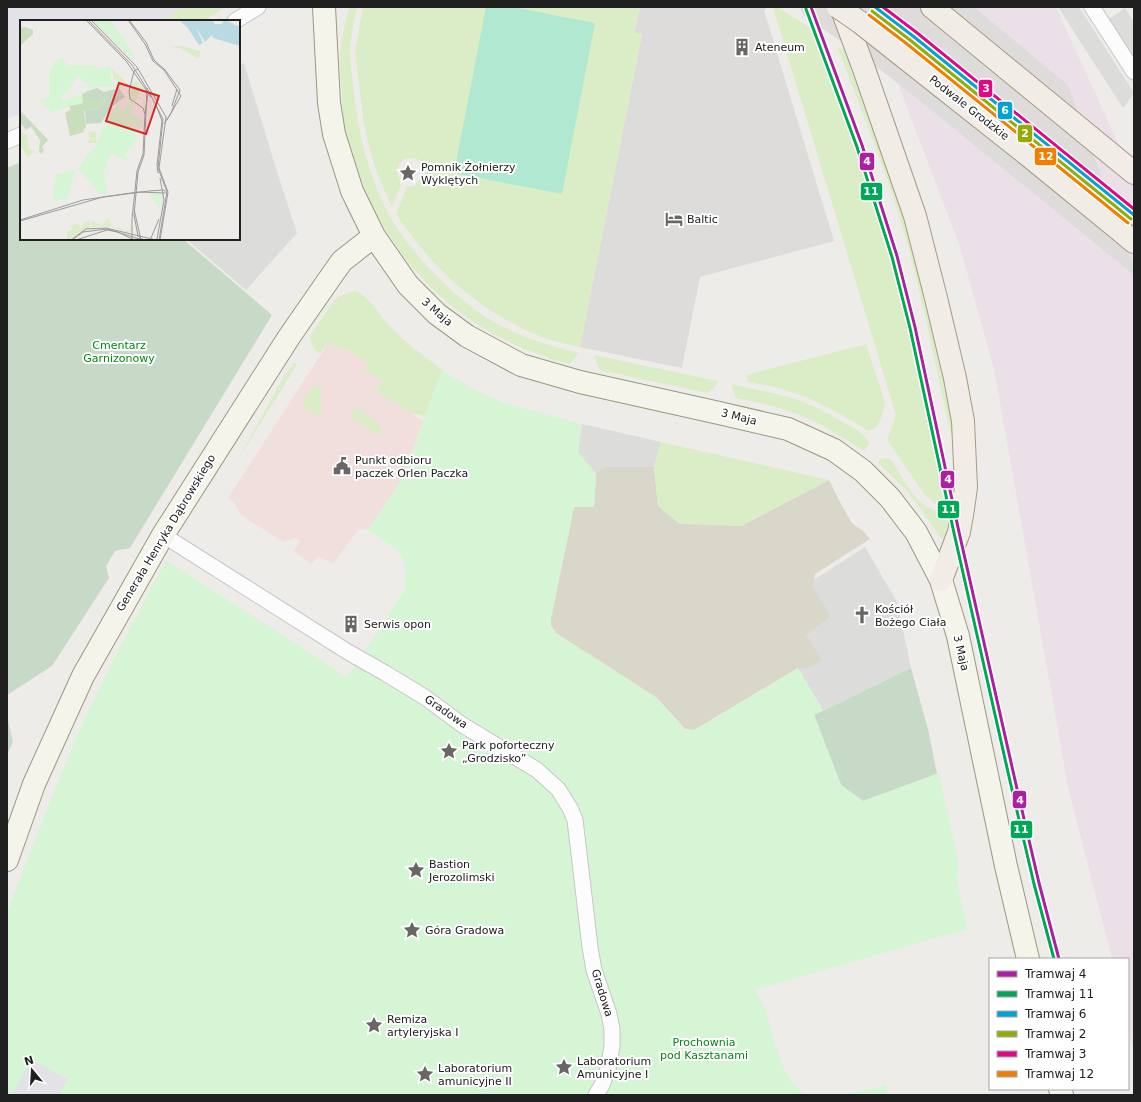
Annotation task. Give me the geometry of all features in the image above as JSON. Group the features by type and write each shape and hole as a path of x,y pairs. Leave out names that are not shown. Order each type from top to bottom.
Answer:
{"main road":[{"name":"3 Maja","path":"324,7 328,103 334,134 352,191 374,236 408,285 437,314 468,336 520,366 580,382 788,429 834,450 863,471 890,498 916,532 941,580 958,636 1005,859 1028,958"},
{"name":"Podwale Grodzkie","path":"840,7 1128,237"},
{"path":"840,7 864,69 915,216 938,305 955,378 963,421 966,487 963,510 959,532 941,580"},
{"path":"932,7 1134,173"},
{"name":"Generała Henryka Dąbrowskiego","path":"7,860 34,784 83,676 162,535 289,336 332,275 342,261 374,236"}],"street":[{"path":"237,20 258,7"},
{"path":"1092,7 1134,72"},
{"path":"7,141 20,135"},
{"name":"Gradowa","path":"162,535 348,652 432,702 461,724 536,770 558,789 570,808 575,820 594,970 609,1014 612,1029 612,1046 608,1069 602,1085 596,1095"}],"shaded area":[{"path":"7,7 184,7 164,20 20,20 20,114 7,119"},
{"path":"640,7 768,7 764,10 834,241 700,277 682,368 580,347 642,34 634,33"},
{"path":"874,7 1056,7 1134,178 1134,1055 1129,1033 1129,958 1112,958 1068,787 994,369 959,244 901,92"},
{"path":"1058,7 1079,7 1134,93 1123,108"},
{"path":"1125,8 1134,22 1134,58 1109,19"},
{"path":"244,63 297,233 246,290 187,240 240,240 240,65"},
{"path":"329,342 341,350 344,347 368,363 364,369 382,380 375,390 423,421 403,478 369,529 358,530 333,564 318,556 311,564 294,551 300,541 295,538 283,542 241,515 233,501 228,498"},
{"path":"582,424 661,442 654,467 604,467 596,474 578,452"},
{"path":"604,467 654,467 658,506 741,526 829,480 852,523 863,531 870,539 815,574 813,588 831,616 806,635 822,660 806,669 798,668 694,730 685,729 657,698 556,633 551,626 551,618 574,507 594,507 596,474"},
{"path":"865,547 897,602 911,668 823,710 782,642 801,588"},
{"path":"31,1060 68,1079 59,1095 12,1095"}],"green space":[{"path":"7,7 226,7 205,20 20,20"},
{"path":"349,7 357,7 351,36 350,55 355,103 360,130 374,182 379,195 394,223 405,240 434,274 467,303 483,315 508,330 558,348 579,353 570,364 537,354 507,341 479,325 452,306 429,285 407,261 388,234 371,204 362,184 350,152 343,118 340,60 342,37"},
{"path":"363,7 640,7 634,32 642,34 580,347 556,342 519,327 478,302 442,271 410,234 396,214 407,186 415,186 415,183 422,179 424,171 419,164 421,161 415,158 409,158 401,163 398,167 398,172 402,183 392,207 378,176 370,151 364,124 355,52"},
{"path":"486,7 513,7 595,23 562,194 454,173"},
{"path":"775,7 817,32 886,234 949,506 937,505 924,494 887,440 896,415 774,11"},
{"path":"837,46 848,54 905,217 917,258 952,412 955,452 921,297 901,221 884,170"},
{"name":"Cmentarz Garnizonowy","path":"20,162 20,240 184,240 272,315 130,548 115,551 106,566 109,578 52,666 7,695 7,168"},
{"path":"356,291 370,302 386,322 402,338 442,370 425,416 412,414 375,390 382,380 364,370 368,363 344,347 342,350 329,342 320,353 314,349 310,336 333,302 343,295"},
{"path":"866,344 885,402 881,420 872,430 868,431 848,418 816,401 782,389 748,382 746,375"},
{"path":"594,355 718,381 715,387 707,393 599,370"},
{"path":"294,363 297,365 238,459 284,376"},
{"name":"Park poforteczny „Grodzisko”","path":"442,370 471,388 504,403 582,424 578,452 596,474 594,507 574,507 551,618 551,626 556,633 657,698 685,729 695,730 798,668 823,710 814,715 841,785 863,801 939,773 958,861 957,880 967,929 754,990 765,1008 785,1070 791,1081 798,1089 807,1095 7,1095 7,912 80,729 113,661 166,560 347,677 405,589 406,568 400,552 368,530 403,478"},
{"path":"732,384 789,397 811,405 856,430 865,437 869,443 864,451 830,430 803,417 773,406 736,398"},
{"path":"316,385 321,390 321,413 317,416 305,409 303,402 312,387"},
{"path":"356,408 364,412 376,422 382,434 378,435 351,417 354,409"},
{"path":"661,442 829,480 740,526 680,524 658,506 654,467"},
{"path":"888,458 892,461 909,488 921,502 938,512 950,514 945,537 941,538 906,490 878,463 881,459"},
{"path":"911,668 928,729 937,774 863,801 841,785 814,715"},
{"path":"7,715 13,742 7,755"},
{"path":"886,1085 887,1095 845,1095"}],"pier":[{"path":"800,7 974,7 1068,85 1134,266 1134,275 909,92 865,58 803,15"}],"tram line":[{"name":"4","path":"811,7 862,145 897,256 915,327 959,532 1015,780 1039,883 1059,958"},
{"name":"6","path":"875,7 1134,215"},
{"name":"3","path":"883,7 916,32 1134,209"},
{"name":"11","path":"806,9 857,147 892,257 910,328 954,533 1010,781 1034,884 1054,958"},
{"name":"2","path":"872,11 1131,219"},
{"name":"12","path":"869,15 1128,223"}],"place":[{"name":"Ateneum","path":"742,47"},
{"name":"Pomnik Żołnierzy Wyklętych","path":"408,173"},
{"name":"Baltic","path":"674,219"},
{"name":"Punkt odbioru paczek Orlen Paczka","path":"342,466"},
{"name":"Kościół Bożego Ciała","path":"862,615"},
{"name":"Serwis opon","path":"351,624"},
{"name":"Park poforteczny „Grodzisko”","path":"449,751"},
{"name":"Bastion Jerozolimski","path":"416,870"},
{"name":"Góra Gradowa","path":"412,930"},
{"name":"Remiza artyleryjska I","path":"374,1025"},
{"name":"Laboratorium Amunicyjne I","path":"564,1067"},
{"name":"Laboratorium amunicyjne II","path":"425,1074"}],"park label":[{"name":"Prochownia pod Kasztanami","path":"704,1048"}]}
